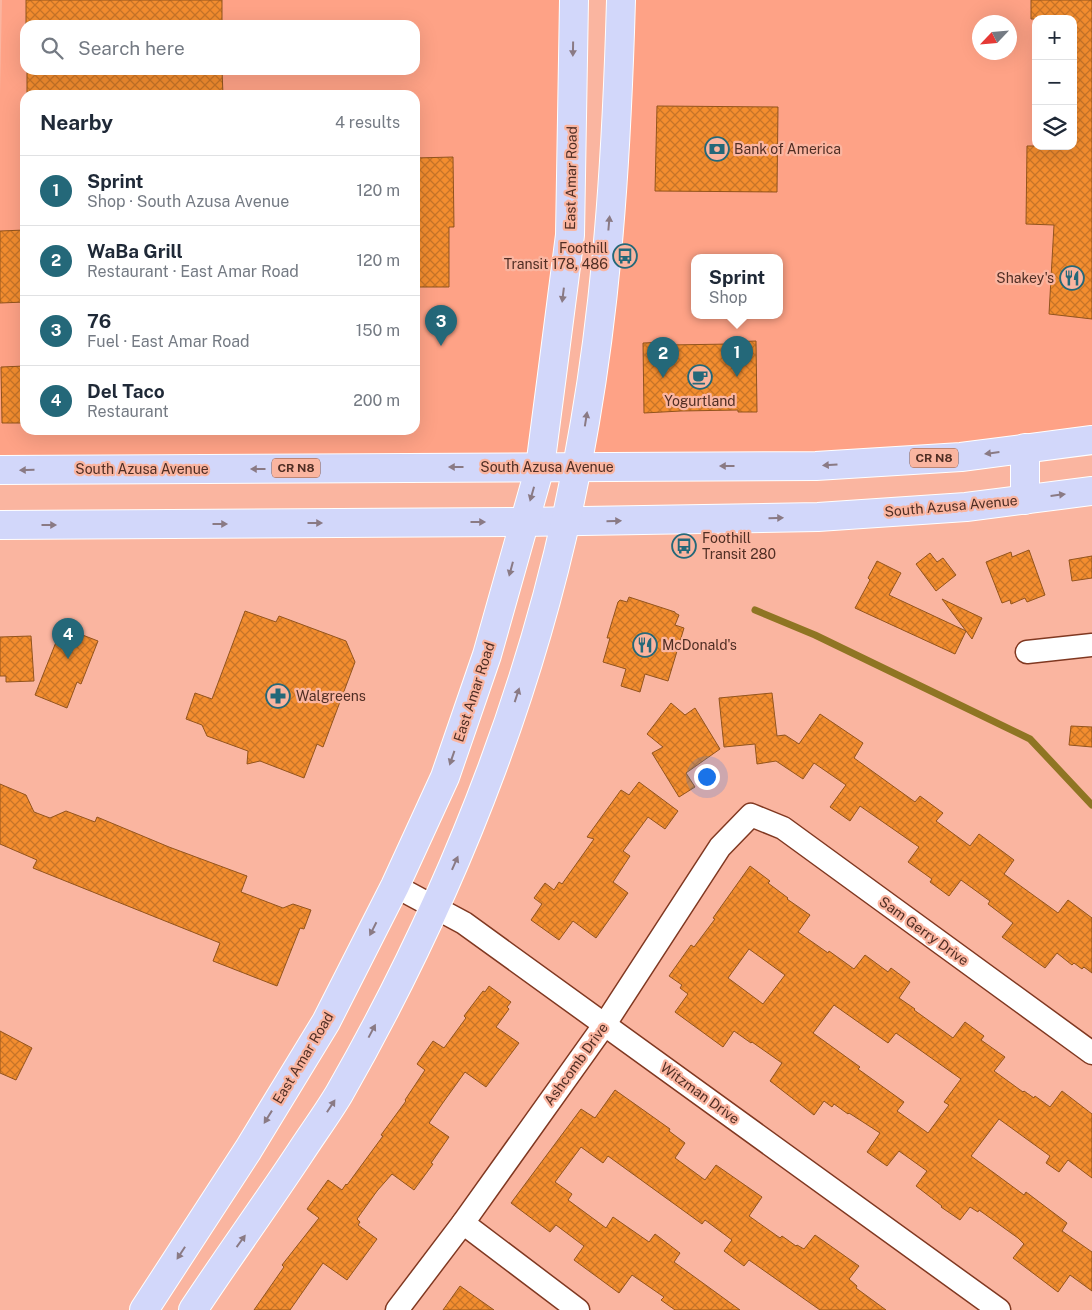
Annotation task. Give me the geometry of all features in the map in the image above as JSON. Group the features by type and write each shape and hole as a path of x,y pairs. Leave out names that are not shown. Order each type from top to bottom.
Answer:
{"main road":[{"name":"East Amar Road","path":"144,1310 248,1150 326,1022 395,886 445,777 487,655 540,467 570,235 574,0"},
{"path":"192,1310 245,1235 338,1095 400,978 434,907 468,833 497,757 548,593 586,422 605,265 619,89 622,0"},
{"name":"South Azusa Avenue","path":"0,470 816,466 961,457 1092,440"},
{"path":"1025,448 1025,500"},
{"name":"South Azusa Avenue","path":"0,525 524,522 818,517 966,507 1092,491"}],"street":[{"path":"1028,652 1092,645"},
{"name":"Ashcomb Drive","path":"397,1310 463,1223 605,1024 720,847 751,816"},
{"name":"Sam Gerry Drive","path":"751,816 783,828 1092,1053"},
{"name":"Witzman Drive","path":"395,886 464,923 999,1310"},
{"path":"463,1223 578,1310"}],"shaded area":[{"path":"2,0 574,0 540,467 0,470 0,94"},
{"path":"621,0 1092,0 1092,440 576,467"}],"building":[{"path":"26,0 222,0 222,20 26,20"},
{"path":"1031,0 1092,0 1092,319 1049,314 1054,225 1026,224 1027,146 1032,146 1032,150 1077,150 1077,15 1032,15 1031,19"},
{"path":"27,75 222,75 223,90 27,90"},
{"name":"Bank of America","path":"657,106 778,107 777,192 655,191"},
{"path":"453,157 454,227 449,227 449,287 420,287 420,158"},
{"path":"20,230 20,302 0,303 0,231"},
{"path":"756,341 757,412 738,412 738,410 644,413 643,343 668,342 668,345 731,344 732,342"},
{"path":"20,366 20,423 2,423 1,367"},
{"path":"1029,550 1045,595 1027,602 1025,598 1011,604 1010,600 1002,603 986,562 1011,552 1012,557"},
{"path":"930,553 937,562 943,558 956,575 936,591 916,564"},
{"path":"1092,556 1092,578 1072,581 1069,560"},
{"path":"877,561 901,573 889,595 966,631 955,654 855,608 870,580 868,578"},
{"path":"629,597 675,612 679,615 675,625 684,628 668,681 645,674 640,692 621,686 626,669 603,662 610,638 607,638 618,602 620,600 627,602"},
{"path":"942,599 982,618 972,639"},
{"name":"Walgreens","path":"245,611 276,622 279,616 346,641 355,662 323,747 317,744 304,778 260,761 247,764 248,751 207,736 202,725 186,719 195,693 212,699"},
{"path":"62,627 98,641 81,684 77,682 67,708 35,695"},
{"path":"31,636 34,681 6,682 6,676 0,676 0,637"},
{"path":"772,693 777,736 785,735 799,744 820,714 863,743 854,758 915,802 920,796 943,813 936,821 970,846 979,834 1014,860 1004,874 1058,913 1068,900 1092,918 1092,973 1074,963 1072,965 1057,953 1045,968 1002,937 1013,923 988,904 990,901 961,880 949,896 930,882 932,879 908,862 919,847 860,806 850,821 830,807 846,785 814,763 803,779 776,761 757,764 755,744 724,747 719,698"},
{"path":"671,703 685,715 695,708 720,749 686,773 695,787 679,797 652,753 663,747 647,734"},
{"path":"1071,726 1092,727 1092,747 1069,745"},
{"path":"639,782 678,811 665,829 648,817 623,851 630,856 613,882 628,893 596,938 573,921 559,940 531,920 542,904 534,898 545,883 554,890 559,882 562,884 594,839 587,837 621,790 629,795"},
{"path":"0,784 26,795 34,812 50,818 66,811 95,822 97,817 169,847 247,876 241,892 283,908 293,904 311,910 304,929 300,928 277,986 213,961 220,943 33,868 37,860 0,844"},
{"path":"750,866 770,881 768,883 787,899 810,915 798,932 854,969 865,955 888,972 891,968 910,982 899,998 914,1010 953,1038 965,1022 984,1036 981,1040 1005,1057 994,1071 1023,1092 1034,1098 1035,1096 1050,1107 1062,1091 1092,1114 1092,1178 1068,1160 1059,1172 1046,1163 1050,1156 999,1119 971,1156 1024,1195 1026,1192 1067,1223 1062,1231 1092,1252 1092,1291 1070,1275 1058,1292 1013,1258 1024,1244 1018,1238 979,1210 978,1212 970,1207 960,1220 916,1186 927,1171 899,1151 887,1166 867,1152 880,1133 834,1104 832,1107 824,1101 814,1115 770,1081 782,1063 734,1031 723,1047 675,1012 688,994 680,988 682,985 669,976 691,945 694,947 715,919 713,918","holes":["749,949 785,975 763,1004 728,978","834,1005 888,1043 896,1033 961,1079 944,1102 949,1105 928,1133 897,1111 904,1102 813,1033"]},
{"path":"489,986 511,1002 507,1007 509,1009 496,1027 519,1043 486,1087 465,1072 442,1104 429,1123 449,1137 431,1163 433,1164 414,1190 392,1174 377,1191 357,1219 360,1222 358,1225 377,1239 347,1280 323,1263 290,1310 254,1310 284,1267 282,1265 319,1218 307,1209 328,1180 342,1190 347,1185 383,1136 381,1135 406,1101 425,1070 417,1064 433,1041 444,1048 466,1018 464,1016"},
{"path":"0,1031 32,1048 16,1080 0,1073"},
{"path":"615,1090 670,1129 669,1131 685,1143 675,1158 705,1180 716,1165 762,1197 749,1216 780,1238 782,1236 804,1249 815,1235 859,1266 849,1279 857,1286 856,1288 886,1310 820,1310 749,1260 744,1266 724,1251 732,1240 705,1220 702,1224 608,1156 603,1163 581,1147 555,1182 572,1194 568,1200 606,1228 613,1217 649,1242 655,1234 680,1253 674,1262 740,1310 675,1310 661,1300 664,1297 632,1275 619,1293 574,1260 584,1246 556,1225 550,1232 511,1203 581,1109 595,1118"},
{"path":"460,1286 494,1310 443,1310"}],"waterway":[{"path":"755,610 815,635 1030,739 1092,805"}],"place":[{"name":"Bank of America","path":"717,149"},
{"name":"Foothill Transit 178, 486","path":"625,256"},
{"name":"Shakey's","path":"1072,278"},
{"name":"76","path":"441,346"},
{"name":"Yogurtland","path":"700,377"},
{"name":"Sprint","path":"737,377"},
{"name":"WaBa Grill","path":"663,378"},
{"name":"Foothill Transit 280","path":"684,546"},
{"name":"McDonald's","path":"645,645"},
{"name":"Del Taco","path":"68,659"},
{"name":"Walgreens","path":"278,696"}]}
